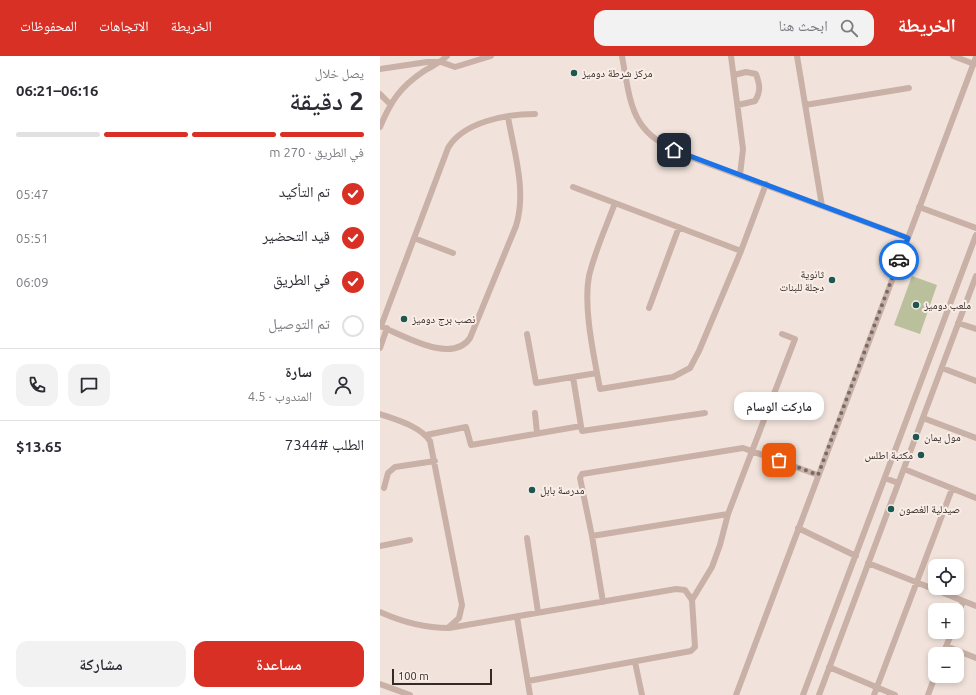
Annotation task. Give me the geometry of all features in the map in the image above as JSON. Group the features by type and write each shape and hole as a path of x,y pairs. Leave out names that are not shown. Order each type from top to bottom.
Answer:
{"street":[{"path":"380,127 390,104 407,84 424,71 441,62 447,56"},
{"path":"380,68 427,59 455,67 492,56"},
{"path":"622,56 634,111 648,133 661,144 908,238"},
{"path":"731,56 743,149 740,175"},
{"path":"797,56 822,206"},
{"path":"953,56 974,64"},
{"path":"736,695 976,57"},
{"path":"734,75 746,72 756,74 760,84 759,94 755,101 738,105"},
{"path":"805,105 909,88"},
{"path":"380,94 390,104"},
{"path":"380,348 382,327 414,238 448,148 453,139 461,132 479,123 508,117 535,114"},
{"path":"382,327 444,350 457,349 465,345 470,338 516,226 520,209 520,185 508,117"},
{"path":"615,203 589,277 588,317 600,389 673,377 690,368 699,351 741,251 766,184"},
{"path":"573,187 741,251"},
{"path":"919,207 976,228"},
{"path":"649,308 679,228"},
{"path":"803,695 976,235"},
{"path":"414,238 453,253"},
{"path":"819,695 976,277"},
{"path":"958,323 976,329"},
{"path":"527,334 536,383 597,373"},
{"path":"692,600 712,567 720,545 728,514 795,339 782,334"},
{"path":"942,368 976,381"},
{"path":"573,377 582,431 705,413"},
{"path":"534,413 537,433"},
{"path":"380,414 426,435 430,441 462,605 459,618 448,628"},
{"path":"923,418 976,438"},
{"path":"426,435 466,427 471,445 581,426"},
{"path":"603,602 592,536 580,478 582,474 743,448 818,475"},
{"path":"384,488 388,473 394,467 435,461"},
{"path":"904,469 976,498"},
{"path":"885,478 898,483"},
{"path":"874,695 952,489"},
{"path":"592,536 728,514"},
{"path":"798,528 856,556"},
{"path":"527,538 538,612"},
{"path":"380,546 410,540"},
{"path":"868,563 917,584 976,606"},
{"path":"380,612 426,628 448,628 676,589 685,590 692,600 695,647 686,653 528,681"},
{"path":"517,617 530,695"},
{"path":"949,639 946,646 976,658"},
{"path":"635,662 642,695"},
{"path":"829,668 895,695"},
{"path":"929,695 933,683"},
{"path":"380,684 410,695"}],"green space":[{"name":"ملعب دوميز","path":"912,276 937,285 920,334 894,325"}],"way so far":[{"path":"779,460 818,475 899,260"}],"place":[{"name":"مركز شرطة دوميز","path":"574,73"},
{"name":"ثانوية دجلة للبنات","path":"832,280"},
{"name":"ملعب دوميز","path":"916,305"},
{"name":"نصب برج دوميز","path":"404,319"},
{"name":"مول يمان","path":"916,437"},
{"name":"مكتبة اطلس","path":"921,455"},
{"name":"ماركت الوسام","path":"779,460"},
{"name":"مدرسة بابل","path":"532,490"},
{"name":"صيدلية الغصون","path":"891,509"}],"route":[{"path":"674,150 908,238 899,260"}]}
